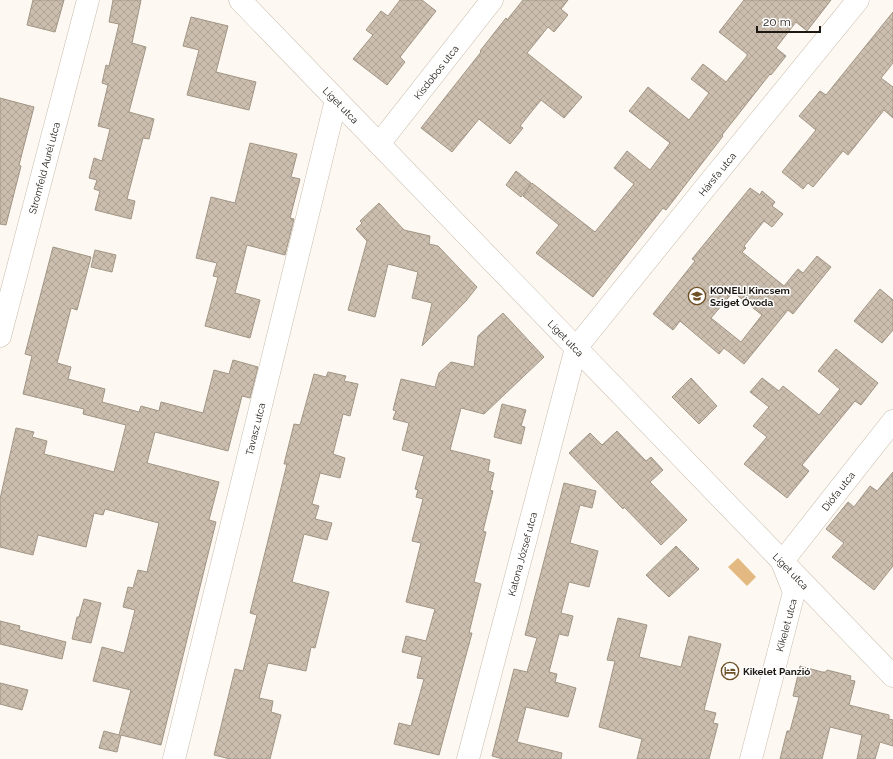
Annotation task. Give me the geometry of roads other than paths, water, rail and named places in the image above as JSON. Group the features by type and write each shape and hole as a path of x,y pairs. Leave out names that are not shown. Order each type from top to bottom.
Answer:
{"street":[{"name":"Stromfeld Aurél utca","path":"0,336 88,0"},
{"name":"Liget utca","path":"240,0 893,676"},
{"name":"Kisdobos utca","path":"379,144 492,0"},
{"name":"Hársfa utca","path":"576,348 858,0"},
{"name":"Tavasz utca","path":"174,759 336,100"},
{"name":"Katona József utca","path":"468,759 576,348"},
{"name":"Diófa utca","path":"782,562 893,421"},
{"name":"Kikelet utca","path":"751,759 794,592 782,562"}],"place":[{"name":"KONELI Kincsem Sziget Óvoda","path":"697,296"},
{"name":"Kikelet Panzió","path":"730,671"}]}
